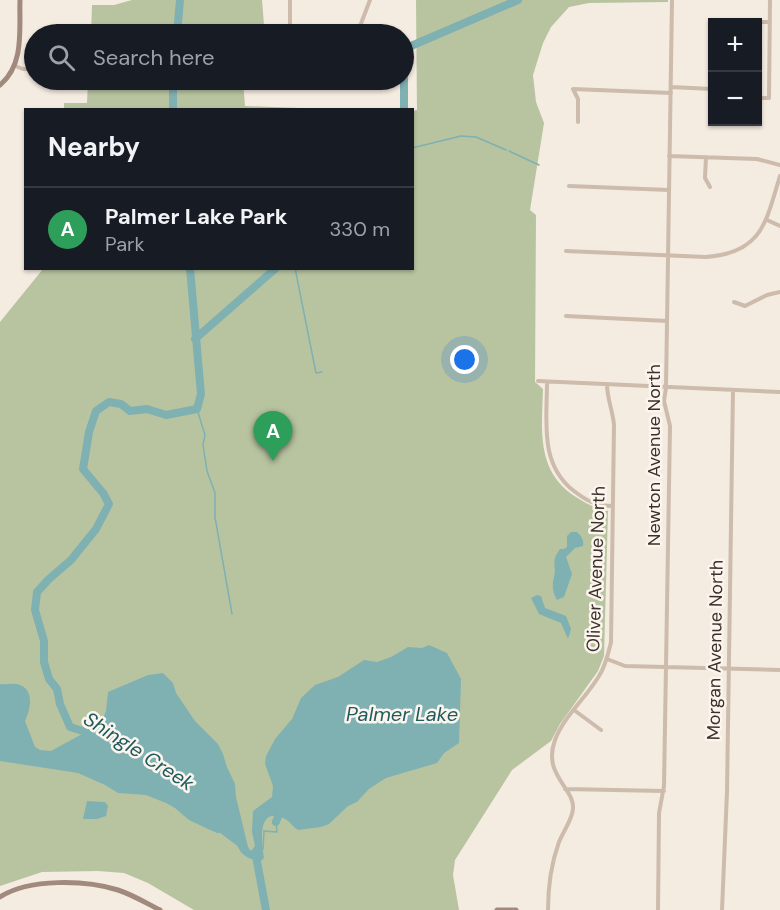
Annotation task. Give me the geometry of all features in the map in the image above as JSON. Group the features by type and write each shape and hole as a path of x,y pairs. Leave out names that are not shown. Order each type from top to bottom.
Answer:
{"street":[{"path":"0,85 15,66 19,49 20,0"},
{"path":"290,0 290,24"},
{"path":"361,24 370,0"},
{"name":"Newton Avenue North","path":"658,910 659,813 664,791 670,426 664,401 672,0"},
{"path":"762,98 769,98 770,0"},
{"path":"762,22 770,22"},
{"path":"15,66 24,69"},
{"path":"671,87 708,89"},
{"path":"578,122 578,99 573,89 670,93"},
{"path":"669,156 757,159 780,165"},
{"path":"706,157 705,178 710,187"},
{"path":"566,251 706,257 728,254 747,244 767,220 780,176"},
{"path":"569,186 669,190"},
{"path":"767,220 780,226"},
{"path":"734,302 745,306 767,295 780,292"},
{"path":"566,316 667,321"},
{"path":"538,381 780,392"},
{"path":"547,381 547,450 555,471 570,487 591,503 613,506"},
{"name":"Oliver Avenue North","path":"548,910 554,860 573,809 571,800 556,773 552,754 554,741 599,677 607,659 610,642 614,418 608,400 608,384"},
{"name":"Morgan Avenue North","path":"722,910 729,669 733,390"},
{"path":"607,659 625,666 780,670"},
{"path":"574,710 601,730"},
{"path":"564,789 664,791"},
{"path":"0,897 25,886 86,884 119,890 160,910"},
{"path":"496,910 516,910"}],"green space":[{"path":"132,0 262,0 264,24 91,24 92,5 114,5"},
{"path":"416,0 668,0 668,2 589,3 569,7 551,27 543,43 533,75 536,102 544,123 530,210 536,215 535,382 543,389 543,446 551,471 570,493 588,504 608,511 604,656 598,671 560,724 551,741 512,770 455,860 453,875 459,910 194,910 148,883 124,873 98,871 42,872 0,886 0,322 42,270 414,270 414,111 417,110"},
{"path":"88,90 244,90 245,106 298,108 64,108 64,103 87,103"}],"water":[{"path":"571,532 577,532 580,535 583,546 575,548 566,557 572,574 564,597 557,600 553,588 554,561 560,549 567,547 567,536"},
{"path":"541,596 545,608 566,616 571,629 568,639 561,623 539,614 531,598"},
{"name":"Palmer Lake","path":"429,645 447,653 461,679 459,743 444,753 437,763 386,778 369,789 357,802 348,806 329,824 298,830 283,818 268,817 263,829 264,858 261,861 243,854 228,832 217,833 208,829 189,820 166,803 146,795 118,793 78,773 0,761 0,684 18,684 25,688 28,692 30,706 25,721 35,747 51,751 95,727 106,711 108,692 148,675 163,673 173,683 176,693 195,721 218,744 223,754 235,784 236,797 248,847 251,851 255,846 252,832 253,811 272,797 273,786 265,764 266,756 275,739 292,719 301,698 315,685 338,677 364,660 377,662 408,647 422,648"},
{"path":"87,801 105,802 108,806 106,816 97,819 83,819"}],"waterway":[{"name":"Shingle Creek","path":"178,24 180,0"},
{"path":"414,45 518,0"},
{"name":"Shingle Creek","path":"173,90 173,108"},
{"path":"404,90 404,108"},
{"path":"414,148 461,136 476,137 506,150"},
{"path":"509,151 539,165"},
{"name":"Shingle Creek","path":"95,738 86,732 70,727 60,704 57,689 49,679 44,662 44,641 35,610 37,592 71,560 96,529 109,504 83,469 89,432 96,411 109,402 121,404 130,411 147,409 166,415 197,409 201,394 190,270"},
{"path":"195,339 274,270"},
{"path":"295,270 316,373 322,372"},
{"path":"197,409 205,435 203,445 207,471 215,493 215,517 232,614"},
{"path":"276,822 281,808"},
{"path":"263,849 264,831 277,832 276,822"},
{"name":"Shingle Creek","path":"219,827 239,842"},
{"name":"Shingle Creek","path":"256,856 266,910"}],"place":[{"name":"Palmer Lake Park","path":"273,461"}]}
